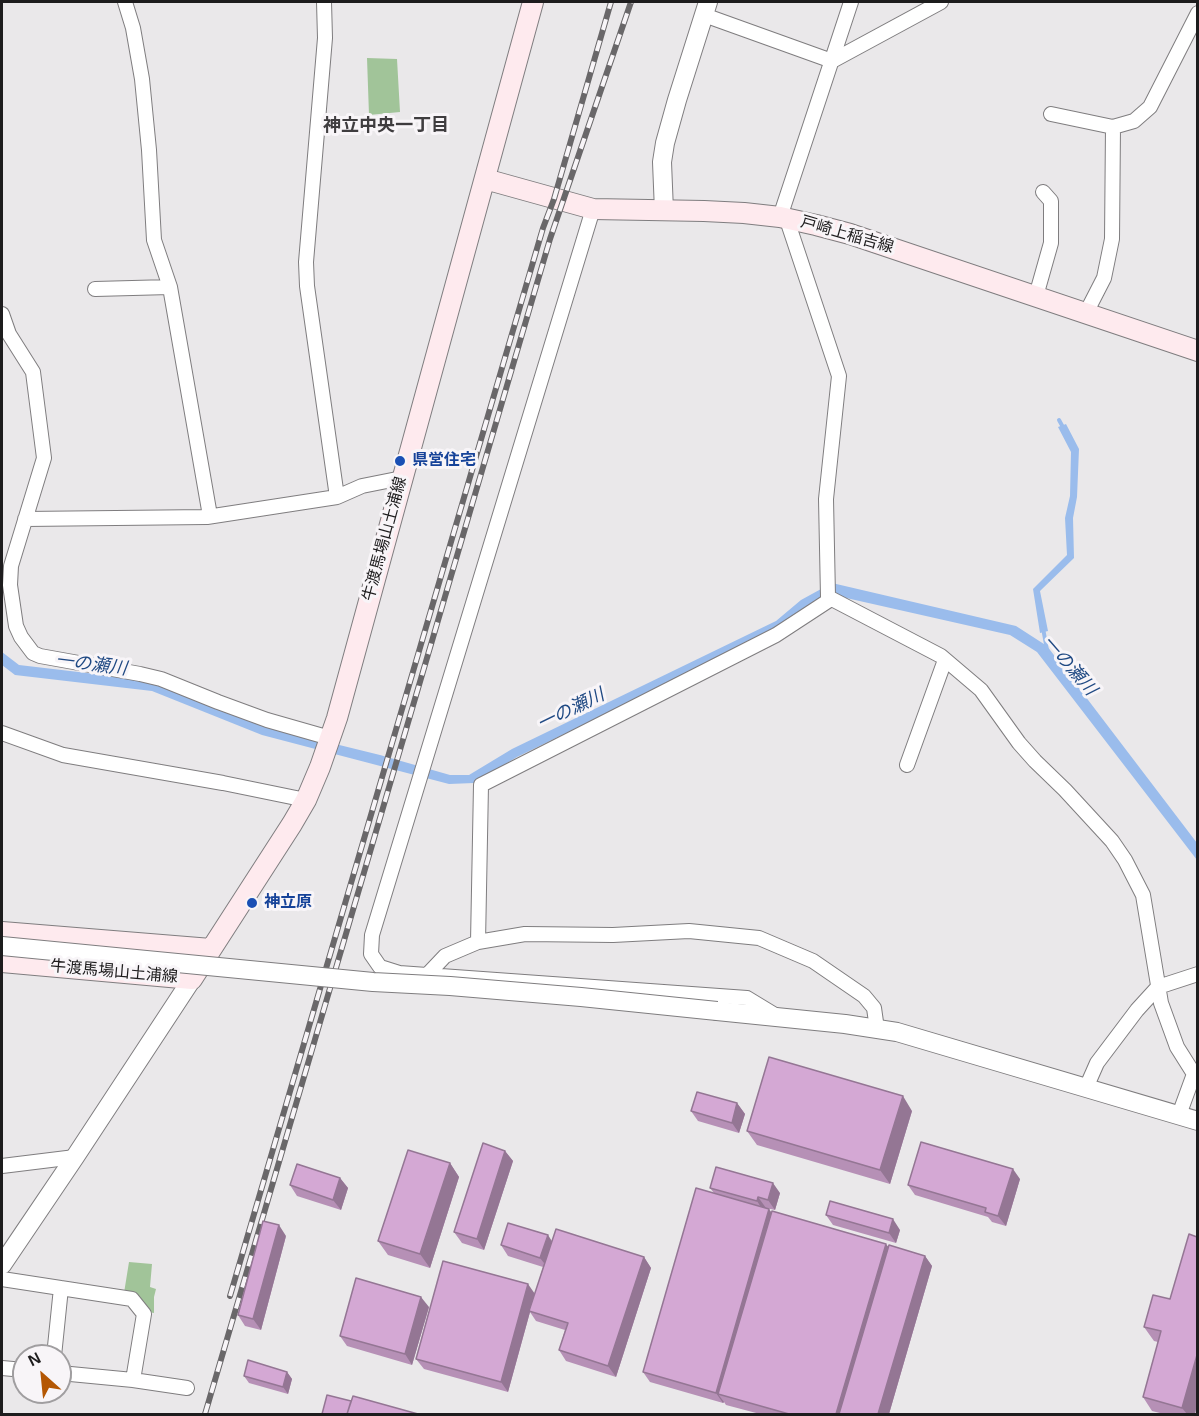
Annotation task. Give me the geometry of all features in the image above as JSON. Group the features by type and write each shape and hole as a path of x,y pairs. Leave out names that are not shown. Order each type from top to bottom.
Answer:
{"main road":[{"name":"牛渡馬場山土浦線","path":"2,962 192,979 306,800 320,767 343,695 533,2"},
{"name":"戸崎上稲吉線","path":"485,179 593,209 704,211 784,218 850,234 1197,351"},
{"name":"牛渡馬場山土浦線","path":"2,932 211,949"}],"street":[{"path":"125,2 133,28 142,79 154,240 171,287 209,510 207,516"},
{"path":"324,2 325,38 306,262 307,286 337,497"},
{"path":"851,2 784,218 789,225 839,376 826,499 828,597 941,656 981,690 1019,743 1112,841 1125,860 1143,895 1161,1003 1177,1047 1194,1074 1179,1116"},
{"path":"831,61 941,2"},
{"path":"664,211 662,162 665,143 706,8 831,61"},
{"path":"1051,114 1113,128 1134,121 1150,107 1197,13"},
{"path":"1086,313 1104,278 1112,239 1113,128"},
{"path":"1036,296 1051,243 1051,201 1043,192"},
{"path":"593,209 372,934 371,954 380,967 399,973 747,998 780,1018"},
{"path":"94,288 171,287"},
{"path":"2,314 9,334 33,372 44,458 10,566 10,585 16,626 21,637 40,657 161,679 267,720 330,738"},
{"path":"25,519 207,516 337,497 362,486 402,478"},
{"path":"478,942 481,786 776,634 831,599"},
{"path":"907,765 945,660"},
{"path":"2,734 63,755 306,800"},
{"path":"427,975 445,956 478,942 525,934 613,935 689,931 759,938 813,961 864,996 874,1008 877,1029"},
{"path":"2,946 361,981 569,996 845,1024 897,1032 942,1044 1197,1121"},
{"path":"1086,1088 1097,1063 1137,1010 1158,987 1197,974"},
{"path":"2,1265 192,979"},
{"path":"2,1166 75,1157"},
{"path":"2,1279 132,1299 144,1314 133,1380"},
{"path":"55,1344 61,1288"},
{"path":"72,1374 187,1388"}],"green space":[{"path":"367,58 397,59 400,112 369,115"},
{"path":"129,1262 152,1264 150,1287 156,1289 154,1313 137,1310 124,1293"}],"water":[{"path":"1066,424 1079,449 1077,497 1073,518 1074,558 1040,591 1048,631 1040,633 1033,589 1067,555 1065,518 1070,496 1071,452 1058,427"},
{"path":"832,583 1016,626 1047,646 1197,843 1197,860 1037,652 1010,635 833,595 782,628 517,757 474,783 449,784 262,735 152,691 15,675 2,665 2,652 19,665 155,681 319,740 450,775 469,775 512,749 776,621 801,600"}],"building":[{"path":"769,1057 903,1096 880,1170 747,1131"},
{"path":"697,1092 737,1103 732,1123 691,1111"},
{"path":"921,1142 1013,1169 998,1216 985,1212 986,1208 908,1185"},
{"path":"483,1143 505,1151 477,1239 454,1232"},
{"path":"408,1150 450,1163 420,1254 378,1241"},
{"path":"297,1164 340,1178 333,1200 290,1185"},
{"path":"716,1167 773,1183 768,1200 758,1197 757,1201 710,1188"},
{"path":"696,1188 769,1209 716,1393 643,1372"},
{"path":"830,1201 893,1219 889,1233 826,1215"},
{"path":"772,1211 886,1244 836,1414 789,1414 718,1394"},
{"path":"263,1221 279,1225 253,1319 238,1315"},
{"path":"508,1223 548,1235 540,1258 501,1245"},
{"path":"556,1229 644,1257 608,1366 559,1350 568,1323 529,1311"},
{"path":"1189,1234 1197,1237 1197,1355 1182,1408 1143,1397 1161,1331 1144,1327 1153,1295 1170,1299"},
{"path":"889,1245 925,1256 878,1414 839,1414"},
{"path":"443,1261 528,1284 501,1382 416,1359"},
{"path":"356,1278 421,1297 405,1354 340,1336"},
{"path":"248,1360 287,1372 283,1387 244,1376"},
{"path":"327,1395 351,1401 347,1414 322,1414"},
{"path":"353,1396 418,1414 347,1414"}],"waterway":[{"path":"1059,420 1064,429"},
{"name":"一の瀬川","path":"1043,628 1047,650"}],"railway":[{"path":"230,1296 611,2"},
{"path":"205,1414 550,239 631,2"}],"place":[{"name":"県営住宅","path":"400,461"},
{"name":"神立原","path":"252,903"}],"district":[{"name":"神立中央一丁目","path":"386,126"}]}
